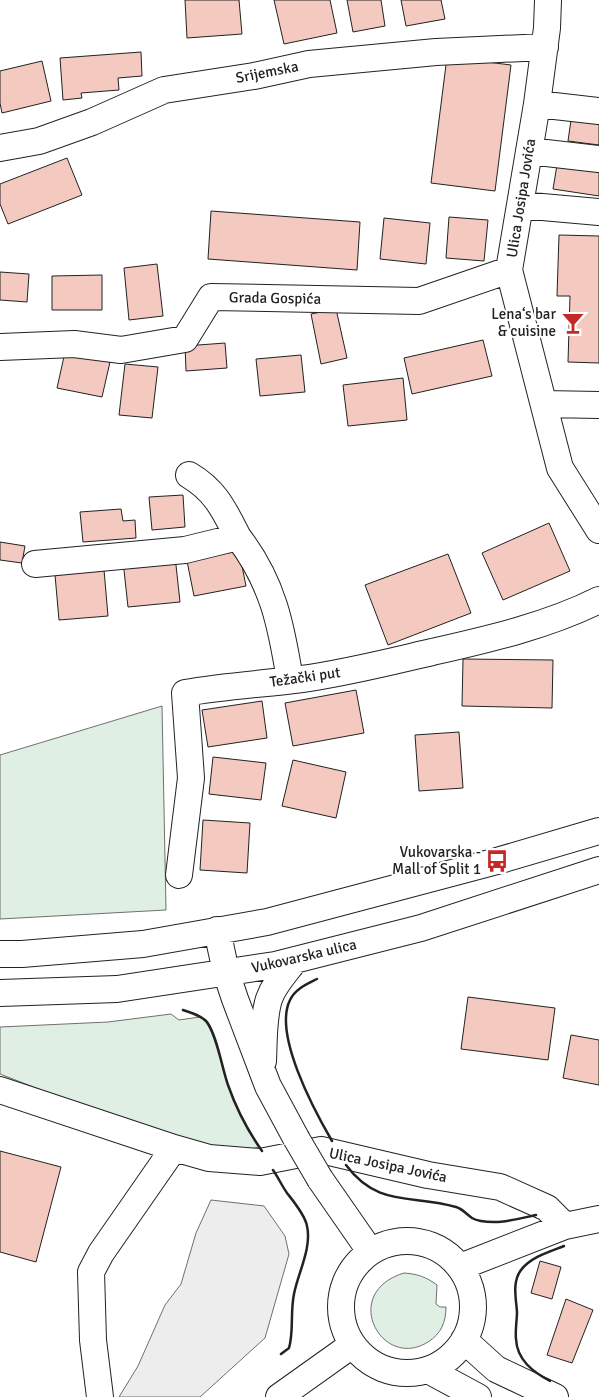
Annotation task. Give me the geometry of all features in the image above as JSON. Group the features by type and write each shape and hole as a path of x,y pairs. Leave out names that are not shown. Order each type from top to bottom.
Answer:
{"street":[{"name":"Ulica Josipa Jovića","path":"548,0 546,38 537,104 509,270 560,468 599,530"},
{"path":"546,38 560,5 567,0"},
{"name":"Srijemska","path":"0,148 39,140 92,122 164,90 254,76 309,64 436,52 546,38"},
{"path":"537,104 599,111"},
{"path":"529,151 599,159"},
{"path":"520,205 599,212"},
{"name":"Grada Gospića","path":"0,347 74,344 121,350 185,339 210,297 419,301 509,270"},
{"path":"544,404 599,405"},
{"path":"189,475 203,483 220,503 238,537 251,554 271,592 283,638 290,680"},
{"path":"35,564 185,550 238,537"},
{"name":"Težački put","path":"179,875 191,778 185,693 213,688 290,680 382,664 459,646 572,614 599,600"},
{"path":"0,954 22,954 143,944 267,922 497,861 599,831"},
{"name":"Vukovarska ulica","path":"0,993 118,989 275,965 421,928 599,870"},
{"path":"217,930 226,972 268,1086 320,1179 370,1251"},
{"path":"262,1069 266,1014 270,998 279,981 296,960"},
{"name":"Ulica Josipa Jovića","path":"0,1090 209,1158 260,1162 321,1150 428,1174 500,1187 547,1208 565,1226"},
{"path":"100,1397 93,1340 91,1272 101,1253 174,1148"},
{"path":"460,1267 565,1226 599,1219"},
{"path":"408,1240 428,1244 446,1253 460,1267 469,1284 473,1303 472,1322 464,1340 454,1353 442,1363 428,1370 407,1373 386,1370 367,1360 352,1345 343,1326 340,1305 344,1284 354,1266 370,1251 388,1243 408,1240"},
{"path":"464,1340 496,1369 526,1385 555,1397"},
{"path":"280,1397 352,1345"},
{"path":"428,1370 478,1397"}],"green space":[{"path":"162,706 166,910 0,919 0,755"},
{"path":"171,1014 179,1020 200,1017 206,1023 214,1038 237,1108 259,1147 231,1154 95,1111 0,1074 0,1027 108,1022"},
{"path":"404,1273 422,1276 437,1285 436,1304 440,1307 446,1307 444,1323 436,1335 428,1342 411,1348 396,1346 383,1338 374,1326 371,1311 374,1296 384,1283"}],"shaded area":[{"path":"211,1200 264,1206 285,1236 289,1254 265,1338 200,1397 119,1397 138,1366 165,1305 181,1284 196,1233"}],"building":[{"path":"185,0 239,0 242,34 187,38"},
{"path":"274,0 330,0 337,33 284,44"},
{"path":"347,0 381,0 385,26 353,32"},
{"path":"401,0 441,0 445,19 406,26"},
{"path":"141,52 142,76 118,78 119,90 81,93 82,98 63,100 60,58"},
{"path":"447,57 511,65 495,191 431,183"},
{"path":"42,61 51,101 2,113 0,103 0,71"},
{"path":"572,113 599,123 599,145 568,141"},
{"path":"67,158 82,195 8,224 0,204 0,184"},
{"path":"557,165 599,170 599,196 553,189"},
{"path":"211,211 360,222 357,270 208,259"},
{"path":"449,217 488,220 484,261 446,258"},
{"path":"384,218 430,223 426,264 380,259"},
{"path":"559,235 599,236 599,363 568,362 570,296 557,296"},
{"path":"157,264 163,316 129,320 124,268"},
{"path":"0,272 29,274 27,302 0,300"},
{"path":"102,275 102,310 52,310 52,276"},
{"path":"336,309 347,358 321,364 311,314"},
{"path":"483,340 492,376 412,394 404,358"},
{"path":"225,343 227,368 186,371 185,346"},
{"path":"65,352 110,362 102,397 57,388"},
{"path":"301,355 305,392 260,396 256,359"},
{"path":"125,364 158,367 152,418 119,415"},
{"path":"403,378 407,420 348,426 343,385"},
{"path":"183,495 185,527 152,530 149,497"},
{"path":"121,509 123,521 135,520 136,538 83,542 80,512"},
{"path":"549,523 570,571 503,600 482,553"},
{"path":"0,542 25,546 22,563 0,560"},
{"path":"239,551 246,586 194,596 187,561"},
{"path":"448,554 471,613 388,645 365,585"},
{"path":"175,556 180,602 128,607 123,561"},
{"path":"104,570 108,616 59,620 55,575"},
{"path":"463,659 553,660 552,708 462,706"},
{"path":"356,690 364,733 293,746 285,703"},
{"path":"262,701 267,738 208,747 202,710"},
{"path":"459,732 463,788 419,791 415,735"},
{"path":"213,757 266,763 261,800 209,794"},
{"path":"293,760 346,772 336,818 282,806"},
{"path":"203,820 250,823 247,873 200,870"},
{"path":"468,997 555,1008 548,1060 461,1049"},
{"path":"571,1035 599,1040 599,1085 563,1078"},
{"path":"0,1151 61,1167 36,1262 0,1252"},
{"path":"540,1261 561,1267 552,1299 531,1293"},
{"path":"566,1299 593,1310 572,1363 547,1355"}],"wall":[{"path":"317,979 302,987 292,996 286,1015 287,1032 291,1051 306,1092 332,1141"},
{"path":"183,1010 196,1014 207,1022 211,1028 235,1102 247,1127 262,1151"},
{"path":"346,1165 358,1179 370,1188 383,1194 456,1207 477,1220 499,1222 536,1215"},
{"path":"273,1170 302,1213 308,1234 306,1252 294,1294 289,1348 281,1354"},
{"path":"550,1381 532,1369 519,1353 516,1336 516,1280 525,1265 541,1255 564,1246"}],"place":[{"name":"Lena‘s bar & cuisine","path":"573,323"},
{"name":"Vukovarska - Mall of Split 1","path":"497,861"}]}
